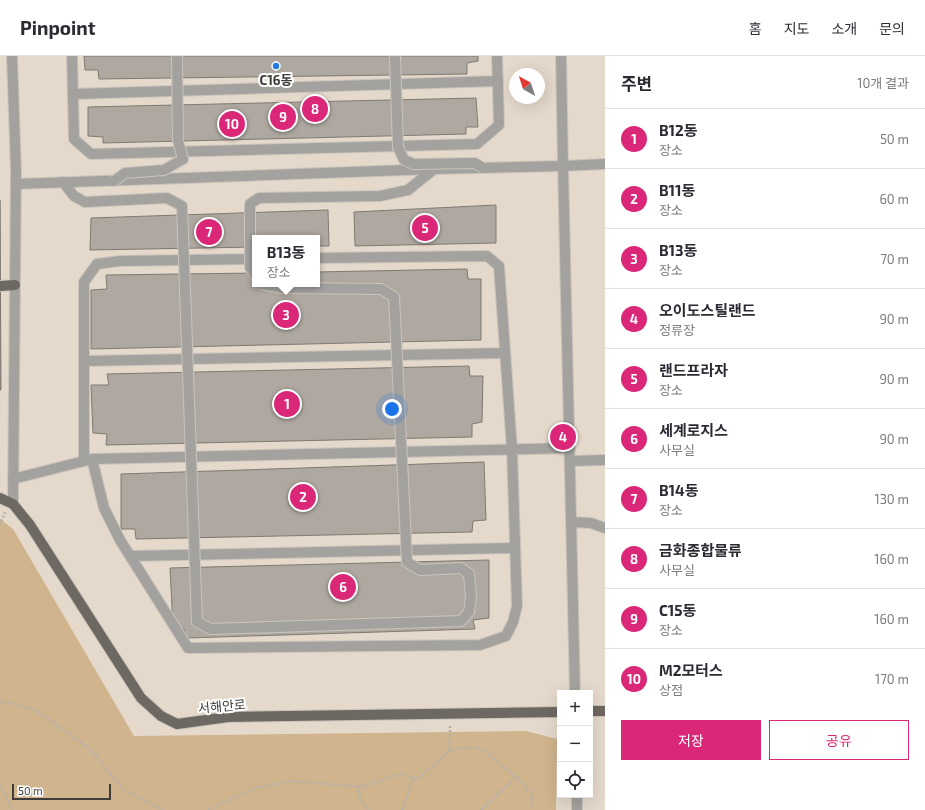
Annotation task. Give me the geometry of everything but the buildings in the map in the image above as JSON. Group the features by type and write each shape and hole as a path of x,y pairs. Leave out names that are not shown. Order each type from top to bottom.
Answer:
{"main road":[{"path":"0,286 15,285"},
{"name":"서해안로","path":"0,498 13,504 30,525 142,698 161,716 177,724 228,717 557,712"},
{"path":"593,711 605,711"}],"street":[{"path":"12,56 16,184 13,504"},
{"path":"72,56 74,139 91,154 477,144 499,125 497,56"},
{"path":"114,181 125,173 164,170 182,159 178,141 177,56"},
{"path":"395,56 398,147 404,160 414,164 475,163 483,168"},
{"path":"561,56 576,690"},
{"path":"73,94 498,81"},
{"path":"16,184 605,164"},
{"path":"320,258 487,256 499,266 512,450 517,606 513,622 506,636 480,646 188,648 120,540 104,508 88,460 84,361 84,282 97,264 120,261 252,263 250,204 259,198 380,196 408,190 434,169"},
{"path":"63,182 74,196 85,202 167,198 182,206 197,622 211,629 461,621 469,612 471,597 469,574 461,568 420,570 407,562 394,297 381,289 277,287"},
{"path":"84,361 505,353"},
{"path":"13,479 88,460 570,448"},
{"path":"571,461 605,460"},
{"path":"572,522 591,524 605,528"},
{"path":"130,556 515,548"},
{"path":"577,798 577,810"}],"path":[{"path":"0,701 34,709 90,749 124,790 163,810"},
{"path":"450,713 450,750"},
{"path":"208,810 254,788 291,781 363,787 400,774 418,779 450,750 479,747 516,776 531,793 533,810"},
{"path":"481,810 516,776"},
{"path":"402,810 414,778"},
{"path":"0,786 13,810"},
{"path":"358,786 360,798 369,810"}],"shaded area":[{"path":"0,56 605,56 605,810 527,810 119,772 0,608"},
{"path":"0,519 13,529 134,736 526,731 557,739 556,810 0,810"}],"place":[{"name":"C16동","path":"276,66"},
{"name":"금화종합물류","path":"315,109"},
{"name":"C15동","path":"283,117"},
{"name":"M2모터스","path":"232,124"},
{"name":"랜드프라자","path":"425,228"},
{"name":"B14동","path":"209,232"},
{"name":"B13동","path":"286,315"},
{"name":"B12동","path":"287,404"},
{"name":"오이도스틸랜드","path":"563,437"},
{"name":"B11동","path":"303,497"},
{"name":"세계로지스","path":"343,587"}]}
